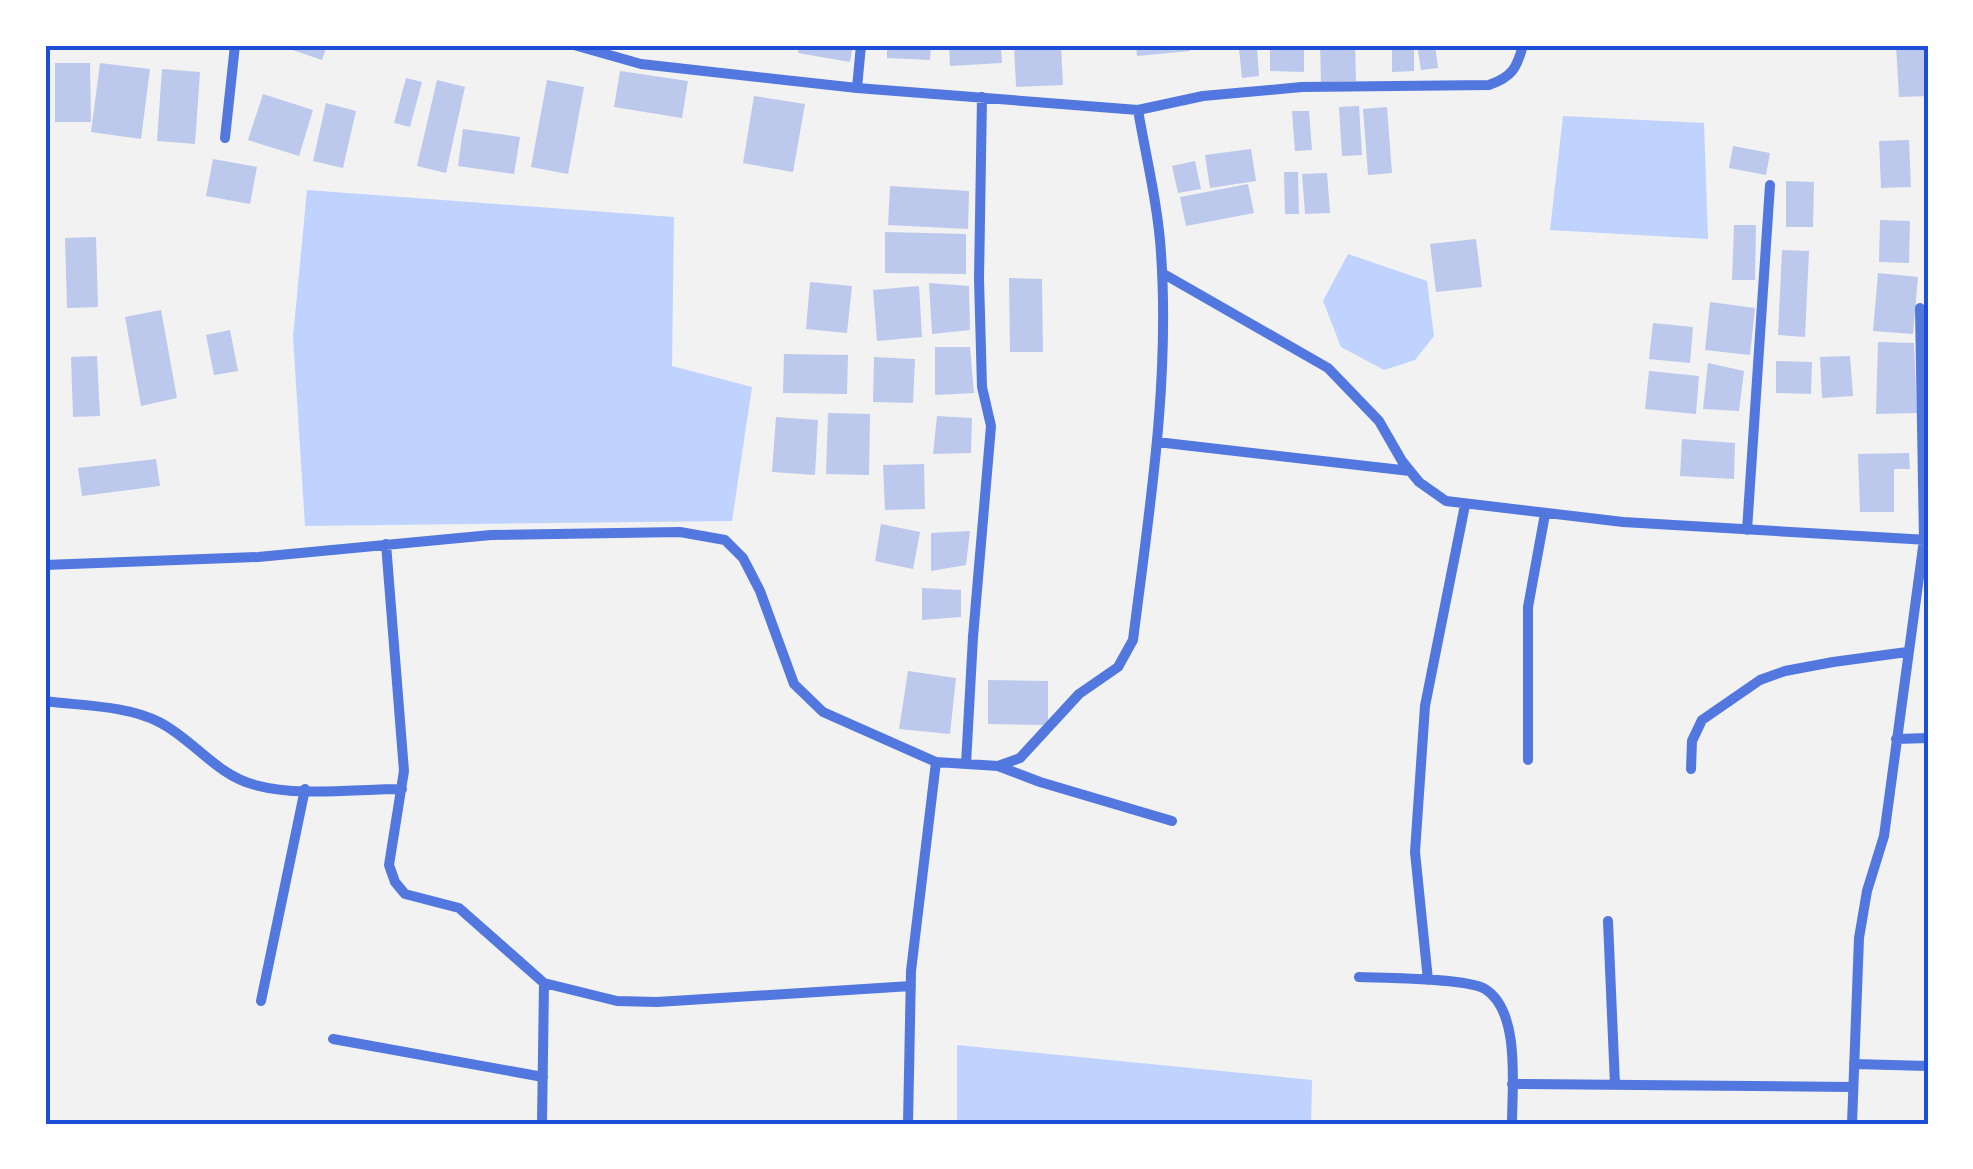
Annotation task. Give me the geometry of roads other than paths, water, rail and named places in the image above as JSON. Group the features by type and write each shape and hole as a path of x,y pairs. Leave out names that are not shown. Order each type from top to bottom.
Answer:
{"street":[{"path":"226,138 235,45"},
{"path":"574,45 640,64 857,88 1138,110 1203,96 1302,86 1490,85 1508,78 1518,67 1522,45"},
{"path":"857,88 860,45"},
{"path":"966,764 991,426 982,387 979,279 982,98"},
{"path":"998,766 1020,758 1079,694 1118,667 1133,640 1162,377 1161,247 1138,110"},
{"path":"1746,530 1770,185"},
{"path":"1162,273 1328,368 1379,421 1418,482 1446,501 1545,514 1926,540"},
{"path":"1852,1124 1859,938 1867,891 1884,836 1907,652 1926,540 1920,308"},
{"path":"1157,442 1410,472"},
{"path":"1428,980 1415,852 1425,706 1465,505"},
{"path":"1528,760 1528,607 1545,514"},
{"path":"45,565 258,557 491,535 680,532 725,540 743,558 760,591 794,684 823,712 936,762 998,766 1172,820"},
{"path":"386,544 404,771 389,865 405,894 458,908 544,983 617,1001 657,1002 911,986"},
{"path":"1692,769 1692,741 1702,720 1760,680 1817,665 1907,652"},
{"path":"45,701 142,714 162,723 229,774 254,784 304,790 402,790"},
{"path":"1896,739 1928,738"},
{"path":"908,1124 911,986 936,762"},
{"path":"261,1001 304,790"},
{"path":"1608,921 1615,1085"},
{"path":"1360,977 1428,980 1484,988 1502,1007 1511,1040 1512,1124"},
{"path":"542,1124 544,983"},
{"path":"333,1040 543,1077"},
{"path":"1854,1064 1928,1066"},
{"path":"1512,1084 1851,1087"}],"water":[{"path":"1563,116 1704,123 1708,239 1550,230"},
{"path":"307,190 674,217 672,366 752,387 732,521 305,526 293,337"},
{"path":"1348,254 1427,281 1434,336 1415,360 1384,370 1341,347 1323,301"},
{"path":"957,1045 1312,1080 1311,1124 957,1124"}]}
